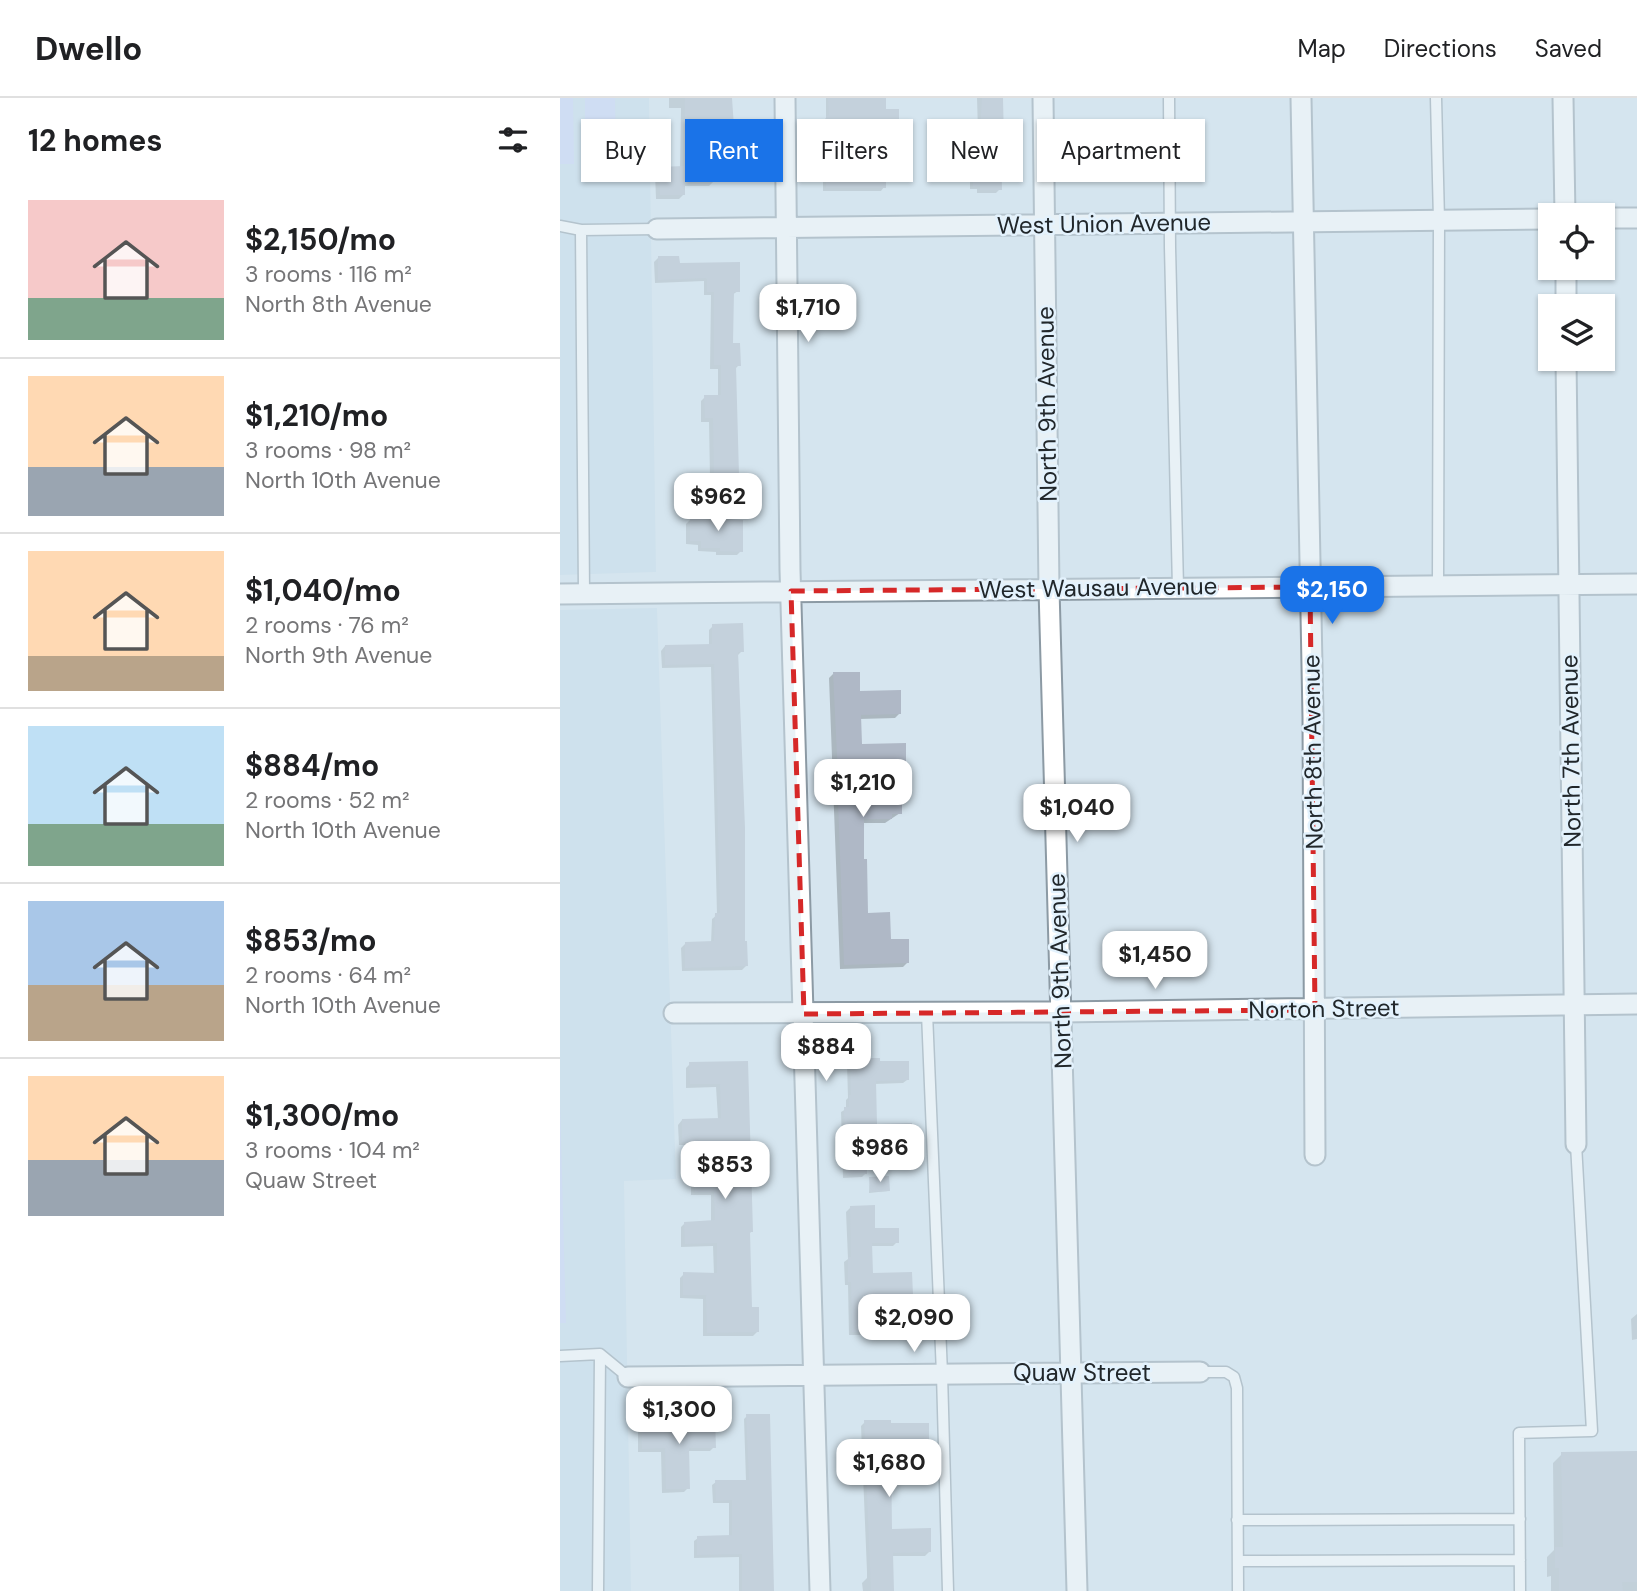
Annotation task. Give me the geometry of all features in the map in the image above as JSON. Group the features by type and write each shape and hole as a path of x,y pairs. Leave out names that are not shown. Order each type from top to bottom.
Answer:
{"street":[{"path":"785,98 791,591 820,1591"},
{"name":"North 9th Avenue","path":"1043,98 1049,589 1077,1591"},
{"name":"North 8th Avenue","path":"1301,98 1311,587 1315,1155"},
{"path":"1563,98 1565,203"},
{"path":"1615,218 1637,218"},
{"name":"West Union Avenue","path":"657,229 1538,219"},
{"name":"North 7th Avenue","path":"1566,371 1576,1144"},
{"name":"West Wausau Avenue","path":"560,594 1637,584"},
{"name":"Norton Street","path":"674,1013 1315,1010 1637,1004"},
{"name":"Quaw Street","path":"628,1377 1200,1372"}],"lane":[{"path":"1169,98 1169,223 1178,588"},
{"path":"1436,98 1439,220 1438,585"},
{"path":"560,226 581,230 657,229"},
{"path":"581,230 584,593"},
{"path":"927,1013 948,1591"},
{"path":"1520,1591 1519,1433 1592,1431 1576,1144"},
{"path":"598,1591 600,1353"},
{"path":"560,1356 600,1353 628,1377"},
{"path":"1200,1372 1226,1372 1234,1377 1237,1388 1238,1591"},
{"path":"1237,1520 1520,1519"},
{"path":"1238,1562 1520,1560"}],"highlighted area":[{"path":"1310,587 1315,1010 804,1014 791,591"}],"shaded area":[{"path":"560,98 649,98 649,119 581,119 581,182 650,182 656,572 560,575"},
{"path":"560,98 573,98 574,164 560,164"},
{"path":"585,98 615,98 615,119 585,119"},
{"path":"657,608 676,1179 624,1181 631,1591 560,1591 560,610"},
{"path":"560,1103 566,1323 560,1323"}],"building":[{"path":"685,98 732,98 733,119 685,119 685,195 660,195 660,182 671,182 671,167 684,166"},
{"path":"828,98 886,98 886,109 899,109 899,119 826,119 829,115"},
{"path":"982,98 1003,98 1003,119 981,119"},
{"path":"826,182 886,182 886,188 826,188"},
{"path":"973,182 1002,182 1002,190 980,190 980,186 973,187"},
{"path":"658,256 679,256 680,263 740,262 740,292 734,292 733,343 740,343 741,366 736,366 739,475 714,476 713,418 705,418 704,395 721,395 721,365 714,365 714,292 707,292 707,278 658,280"},
{"path":"693,516 743,520 743,552 701,548 701,541 690,541 690,518"},
{"path":"743,623 744,652 738,652 745,828 745,941 748,966 685,968 685,942 714,941 715,913 720,913 714,664 665,665 665,645 712,644 712,624"},
{"path":"833,672 860,672 860,691 901,690 901,714 861,715 862,744 906,743 906,767 863,767 864,799 902,798 902,814 892,814 892,819 864,819 864,859 867,859 868,913 890,912 891,939 909,939 909,963 844,965"},
{"path":"850,1058 909,1061 909,1080 876,1081 877,1124 912,1123 912,1138 866,1139 867,1174 847,1175 845,1164 844,1107 849,1107 851,1095"},
{"path":"748,1061 753,1232 750,1232 752,1307 759,1307 759,1332 707,1333 706,1295 683,1295 683,1272 717,1273 717,1243 685,1244 684,1222 715,1220 714,1192 695,1192 695,1174 713,1174 712,1141 682,1142 682,1119 721,1118 720,1084 690,1084 689,1062"},
{"path":"889,1176 890,1191 870,1192 869,1177"},
{"path":"875,1205 875,1228 899,1228 899,1243 872,1243 873,1273 912,1272 913,1295 901,1295 902,1325 890,1325 890,1331 852,1332 851,1282 848,1282 848,1257 851,1257 850,1206"},
{"path":"746,1414 770,1414 774,1591 742,1591 742,1554 697,1555 697,1536 732,1535 732,1500 716,1501 715,1480 749,1480"},
{"path":"715,1417 716,1448 689,1448 690,1489 666,1489 665,1448 642,1449 641,1420 660,1419 660,1426 694,1425 693,1418"},
{"path":"864,1420 929,1423 929,1446 891,1447 892,1529 931,1528 931,1552 893,1553 894,1591 871,1591"},
{"path":"1637,1451 1637,1582 1622,1582 1623,1591 1559,1591 1555,1547 1563,1547 1561,1452"}]}
